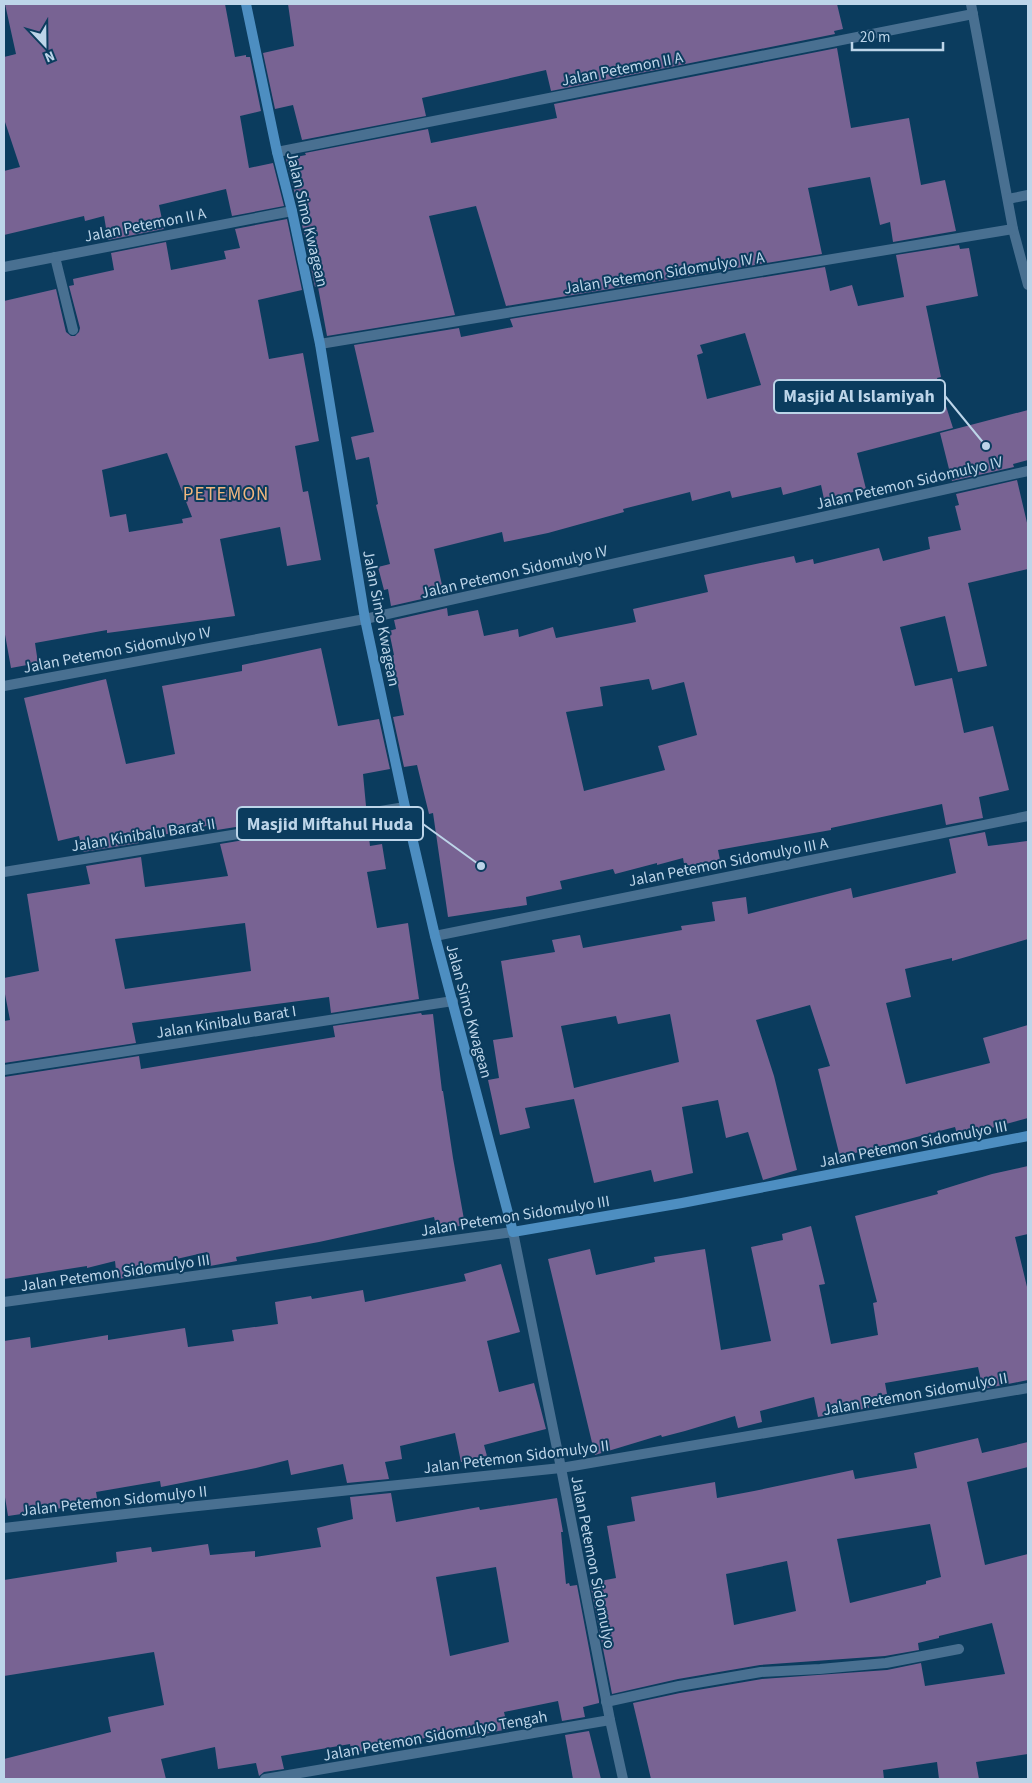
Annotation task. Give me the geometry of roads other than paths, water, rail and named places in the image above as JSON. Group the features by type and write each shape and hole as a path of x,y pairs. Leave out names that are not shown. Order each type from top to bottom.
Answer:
{"street":[{"name":"Jalan Simo Kwagean","path":"246,4 320,344 365,619 405,807 434,936 453,1001 513,1232"},
{"name":"Jalan Petemon II A","path":"277,152 972,9"},
{"path":"972,9 1013,229 1028,285"},
{"path":"1008,199 1028,195"},
{"name":"Jalan Petemon II A","path":"4,267 292,210"},
{"name":"Jalan Petemon Sidomulyo IV A","path":"320,344 1013,229"},
{"path":"55,257 73,330"},
{"name":"Jalan Petemon Sidomulyo IV","path":"4,686 365,619 1028,471"},
{"name":"Jalan Kinibalu Barat II","path":"4,872 405,807"},
{"name":"Jalan Petemon Sidomulyo III A","path":"434,936 1028,816"},
{"name":"Jalan Kinibalu Barat I","path":"4,1070 453,1001"},
{"name":"Jalan Petemon Sidomulyo III","path":"4,1302 513,1232 682,1203 1028,1136"},
{"name":"Jalan Petemon Sidomulyo","path":"513,1232 623,1779"},
{"name":"Jalan Petemon Sidomulyo II","path":"4,1528 169,1508 561,1468 1028,1388"},
{"path":"606,1702 679,1686 761,1672 886,1663 959,1649"},
{"name":"Jalan Petemon Sidomulyo Tengah","path":"265,1779 610,1720"}],"place":[{"name":"Masjid Al Islamiyah","path":"986,446"},
{"name":"Masjid Miftahul Huda","path":"481,866"}],"district":[{"name":"PETEMON","path":"226,493"}]}
